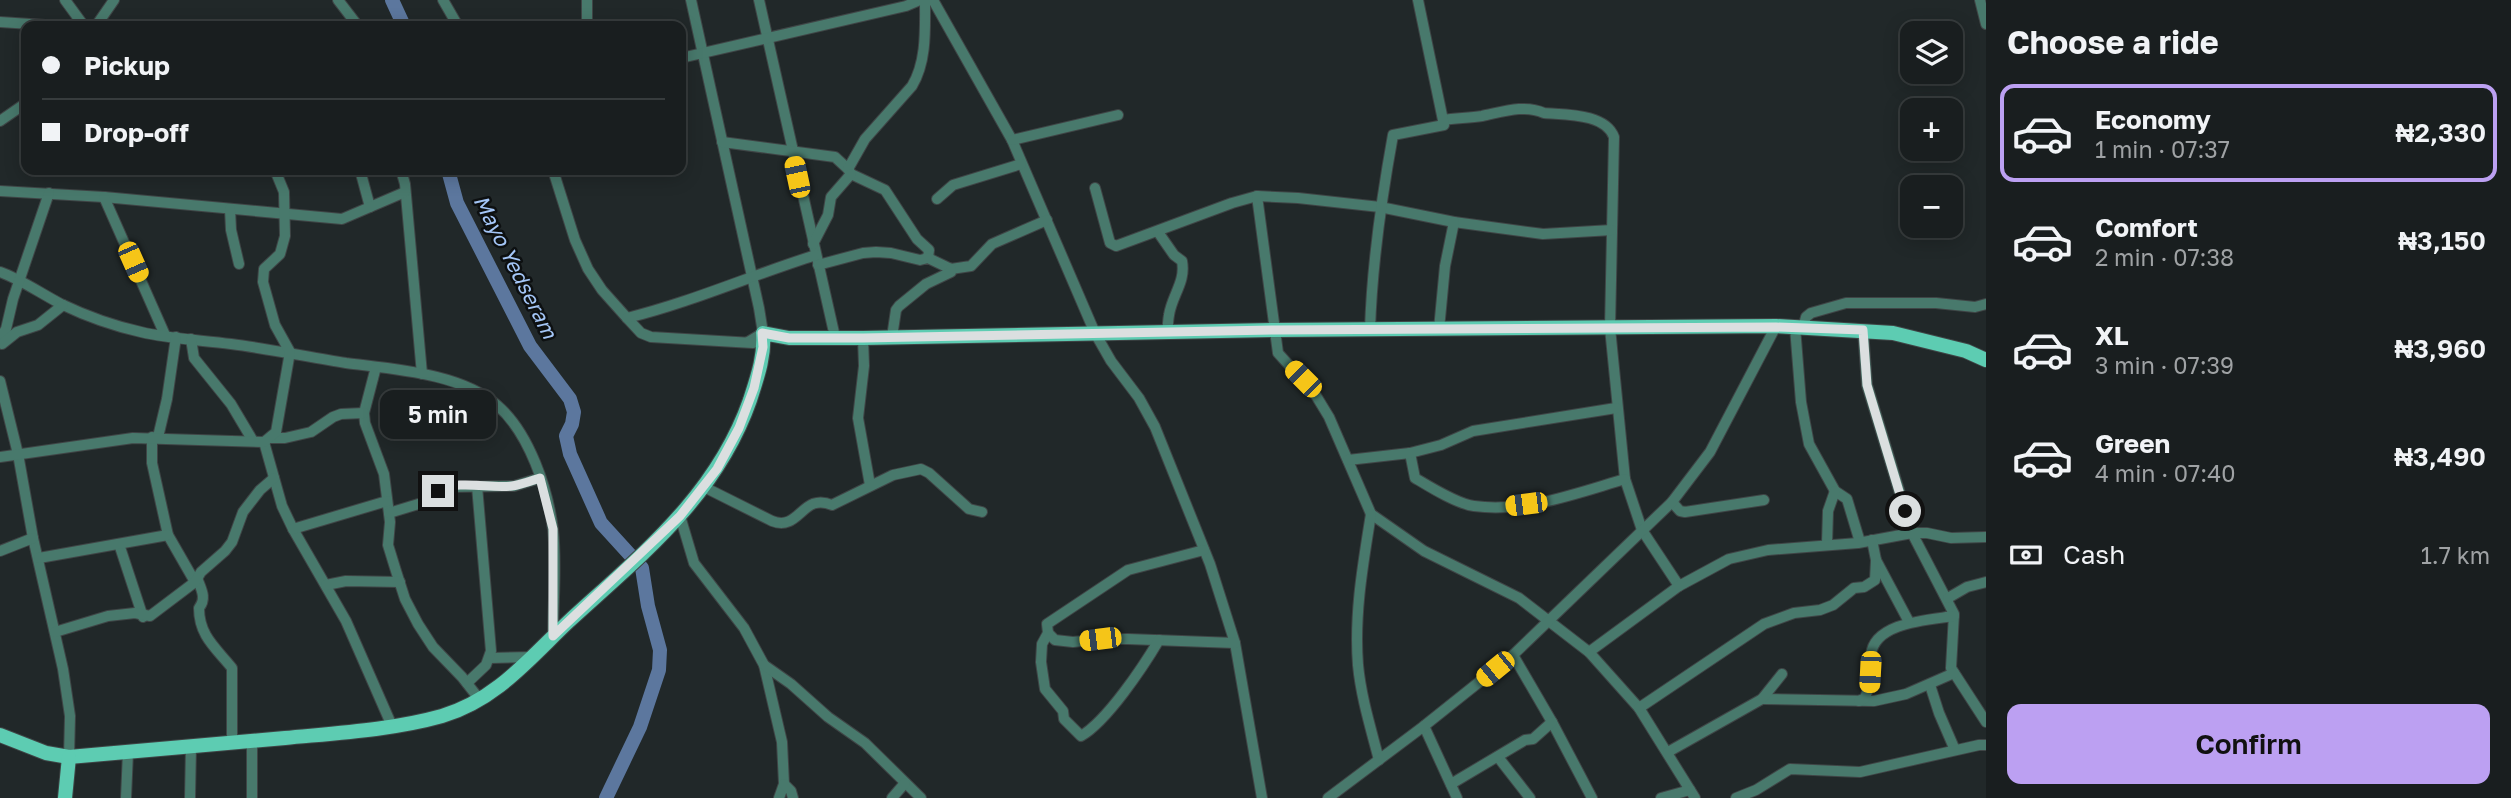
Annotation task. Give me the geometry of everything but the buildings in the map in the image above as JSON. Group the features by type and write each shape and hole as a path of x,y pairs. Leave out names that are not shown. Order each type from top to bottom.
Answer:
{"main road":[{"path":"0,735 46,753 69,757 392,726 442,716 480,700 534,657 680,516 704,487 739,428 754,388 763,340 1095,332 1776,327 1894,333 1966,351 1986,360"},
{"path":"65,798 69,757"}],"street":[{"path":"65,0 80,21"},
{"path":"338,0 354,21"},
{"path":"443,0 455,21"},
{"path":"587,0 587,21"},
{"path":"555,175 587,269 641,333 651,337 748,342 763,340 752,276 691,0"},
{"path":"759,0 835,337"},
{"path":"686,57 922,0 922,61 918,77 865,139 850,172 831,197 816,255"},
{"path":"933,0 1012,140 1095,332 1155,427 1204,550 1235,643 1262,798"},
{"path":"1370,330 1372,267 1393,135 1442,126 1443,120 1418,0"},
{"path":"1980,0 1986,24"},
{"path":"100,21 112,5"},
{"path":"0,22 21,23"},
{"path":"0,121 21,106"},
{"path":"1443,120 1521,109 1595,120 1608,126 1614,137 1610,328 1625,479 1642,530 1679,586"},
{"path":"1012,140 1118,115"},
{"path":"722,142 830,155 850,172 886,190 917,239 929,250 929,258"},
{"path":"937,199 953,185 1021,164"},
{"path":"263,441 276,432 290,352 275,325 263,274 264,269 283,249 284,192 277,175"},
{"path":"361,175 370,208"},
{"path":"402,175 422,374"},
{"path":"1095,188 1110,243 1116,246 1257,196 1380,207 1454,222 1543,234 1612,230"},
{"path":"0,191 104,197 341,219 405,192"},
{"path":"0,338 6,329 11,306 49,193"},
{"path":"1257,196 1278,354 1315,394 1329,417 1371,514 1423,551 1519,598 1589,652 1639,708 1692,794 1661,798"},
{"path":"104,197 171,336 167,399 155,437 152,463 168,535 204,597 204,603 199,608 201,627 210,645 232,668 232,742"},
{"path":"230,209 231,230 239,264"},
{"path":"627,318 673,307 752,276 816,255 891,253 920,260 929,258 951,268 971,266 992,244 1047,220"},
{"path":"1439,329 1445,265 1454,222"},
{"path":"1158,232 1174,255 1182,261 1184,269 1182,283 1169,315 1167,332"},
{"path":"892,337 899,306 926,284 951,272 951,268"},
{"path":"0,272 21,280 63,305 143,333 290,352 422,374 469,389 497,404 516,425 529,448 553,529 553,636"},
{"path":"1909,622 1847,499 1835,491 1809,444 1796,364 1799,328 1811,313 1846,303 1936,303 1975,307 1986,304"},
{"path":"0,345 17,332 38,325 63,305"},
{"path":"1328,798 1513,655 1672,502 1710,452 1776,327"},
{"path":"1863,330 1867,385 1912,533 1948,598 1954,616 1951,668 1986,722"},
{"path":"863,338 864,366 858,418 870,485"},
{"path":"191,339 194,358 263,441 282,506 292,529 327,585 392,726"},
{"path":"376,367 365,413 367,430 384,474 388,507 388,545 418,624 433,647 480,700"},
{"path":"0,381 55,632 70,716 69,757"},
{"path":"1348,460 1410,453 1441,445 1473,431 1616,408"},
{"path":"0,457 155,437 263,441 312,432 333,417 365,413"},
{"path":"1410,453 1415,478 1472,506 1503,507 1548,501 1625,479"},
{"path":"704,487 782,524 789,523 814,501 832,505 893,475 921,469 969,509 982,512"},
{"path":"55,632 108,616 135,613 143,617 150,616 196,580 201,572 225,551 232,542 243,512 260,490 274,478"},
{"path":"292,529 388,507 425,502 446,487 514,486 540,478"},
{"path":"467,683 490,658 491,634 477,486"},
{"path":"1828,544 1828,512 1835,491"},
{"path":"1672,502 1680,511 1685,512 1764,500"},
{"path":"1371,514 1359,594 1358,665 1362,696 1379,760"},
{"path":"680,516 694,563 744,628 764,665 782,742 784,784 779,798"},
{"path":"1589,652 1679,586 1729,559 1768,550 1866,541 1912,533 1951,538 1986,537"},
{"path":"39,558 168,535"},
{"path":"0,551 33,538"},
{"path":"119,544 143,617"},
{"path":"1204,550 1128,570 1047,624 1048,633 1055,640 1073,642 1100,639 1235,643"},
{"path":"1639,708 1764,624 1794,613 1820,610 1833,605 1854,589 1864,587 1875,580 1876,560"},
{"path":"327,585 346,581 400,582"},
{"path":"1948,598 1967,587 1986,582"},
{"path":"1859,701 1866,698 1869,690 1873,642 1879,636 1909,622 1954,616"},
{"path":"1048,633 1041,644 1045,689 1063,711 1064,719 1081,736 1108,711 1142,668 1159,640"},
{"path":"1513,655 1592,798"},
{"path":"490,658 534,657"},
{"path":"764,665 865,743 921,798"},
{"path":"1762,699 1890,699 1954,673"},
{"path":"1668,752 1762,699 1782,674"},
{"path":"1930,685 1955,750"},
{"path":"1451,784 1525,740 1533,739 1552,722"},
{"path":"1424,726 1457,798"},
{"path":"252,741 252,798"},
{"path":"1736,798 1756,790 1790,769 1860,772 1986,745"},
{"path":"190,798 191,746"},
{"path":"126,798 128,752"},
{"path":"1498,757 1530,798"},
{"path":"892,798 905,783"},
{"path":"784,784 791,791 793,798"}],"waterway":[{"name":"Mayo Yedseram","path":"392,0 402,21"},
{"name":"Mayo Yedseram","path":"449,175 457,203 530,346 570,399 574,412 566,436 570,454 601,523 642,568 648,606 660,650 659,670 640,727 606,798"}],"route":[{"path":"438,491 457,486 514,486 540,478 553,529 553,636 680,516 717,469 739,428 754,388 763,347 762,333 789,338 863,338 1274,330 1776,327 1863,330 1867,385 1905,511"}]}
